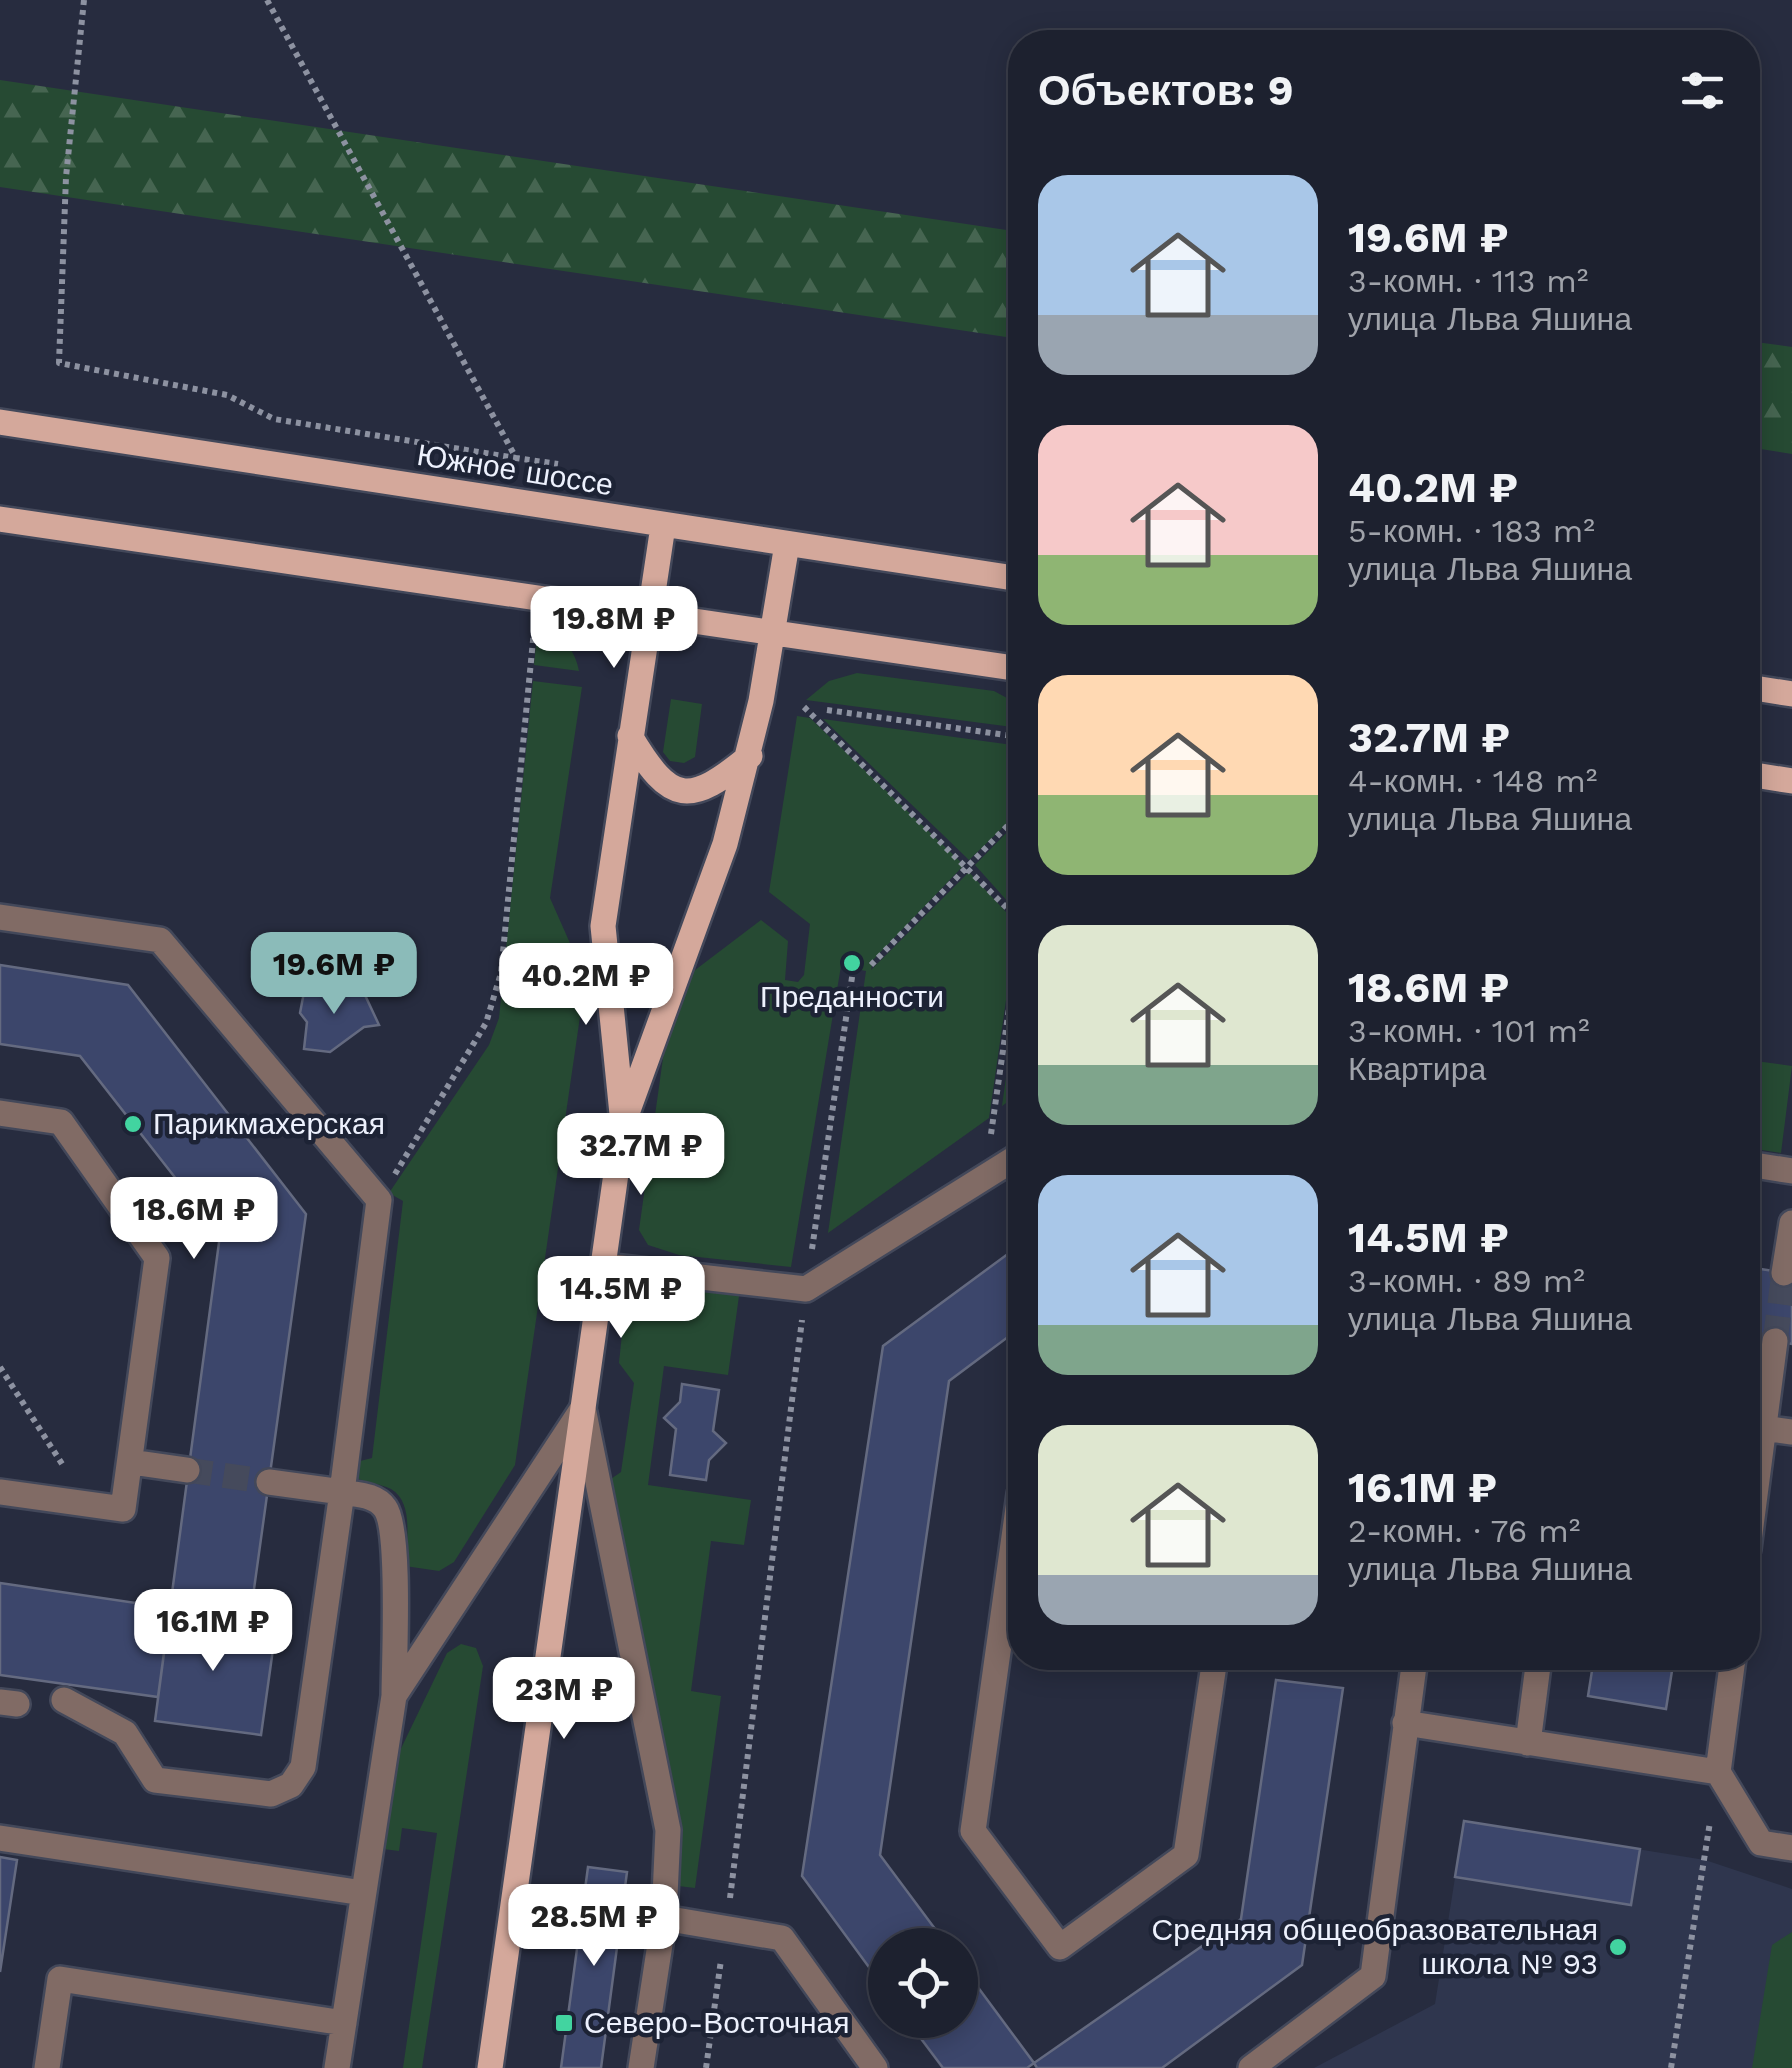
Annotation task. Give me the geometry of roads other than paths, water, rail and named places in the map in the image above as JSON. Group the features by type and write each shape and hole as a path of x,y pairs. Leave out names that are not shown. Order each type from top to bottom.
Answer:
{"main road":[{"name":"Южное шоссе","path":"0,422 1008,577"},
{"path":"0,518 1008,667"},
{"path":"623,1124 603,926 663,526"},
{"path":"490,2068 623,1124 725,844 750,756 787,544"},
{"path":"1760,689 1792,694"},
{"path":"630,736 654,775 679,792 711,788 750,756"},
{"path":"1760,776 1792,780"}],"street":[{"path":"0,916 160,940 378,1200 303,1767 292,1785 271,1794 155,1780 125,1734 64,1700"},
{"path":"0,1113 61,1122 157,1258 124,1509 0,1492"},
{"path":"604,1266 806,1289 1008,1163"},
{"path":"1760,1166 1792,1171"},
{"path":"1784,1273 1792,1223"},
{"path":"1760,1452 1775,1341"},
{"path":"394,1696 583,1408"},
{"path":"583,1408 668,1830 664,1918 641,2068"},
{"path":"1763,1428 1792,1432"},
{"path":"131,1462 187,1470"},
{"path":"268,1482 372,1497 386,1508 393,1535 394,1696 337,2068"},
{"path":"1008,1578 972,1832 1060,1947 1186,1855 1213,1670"},
{"path":"1251,2068 1373,1976 1413,1670"},
{"path":"1528,1743 1538,1670"},
{"path":"1731,1670 1718,1772 1761,1843 1792,1848"},
{"path":"1405,1723 1718,1772"},
{"path":"0,1838 363,1893"},
{"path":"664,1918 782,1938 875,2068"},
{"path":"47,2068 60,1979 344,2024"}],"tunnel":[{"path":"1775,1341 1784,1273"},
{"path":"187,1470 269,1482"}],"place":[{"name":"Преданности","path":"852,963"},
{"name":"Парикмахерская","path":"133,1124"},
{"name":"Средняя общеобразовательная школа № 93","path":"1618,1947"},
{"name":"Северо-Восточная","path":"564,2023"}]}
